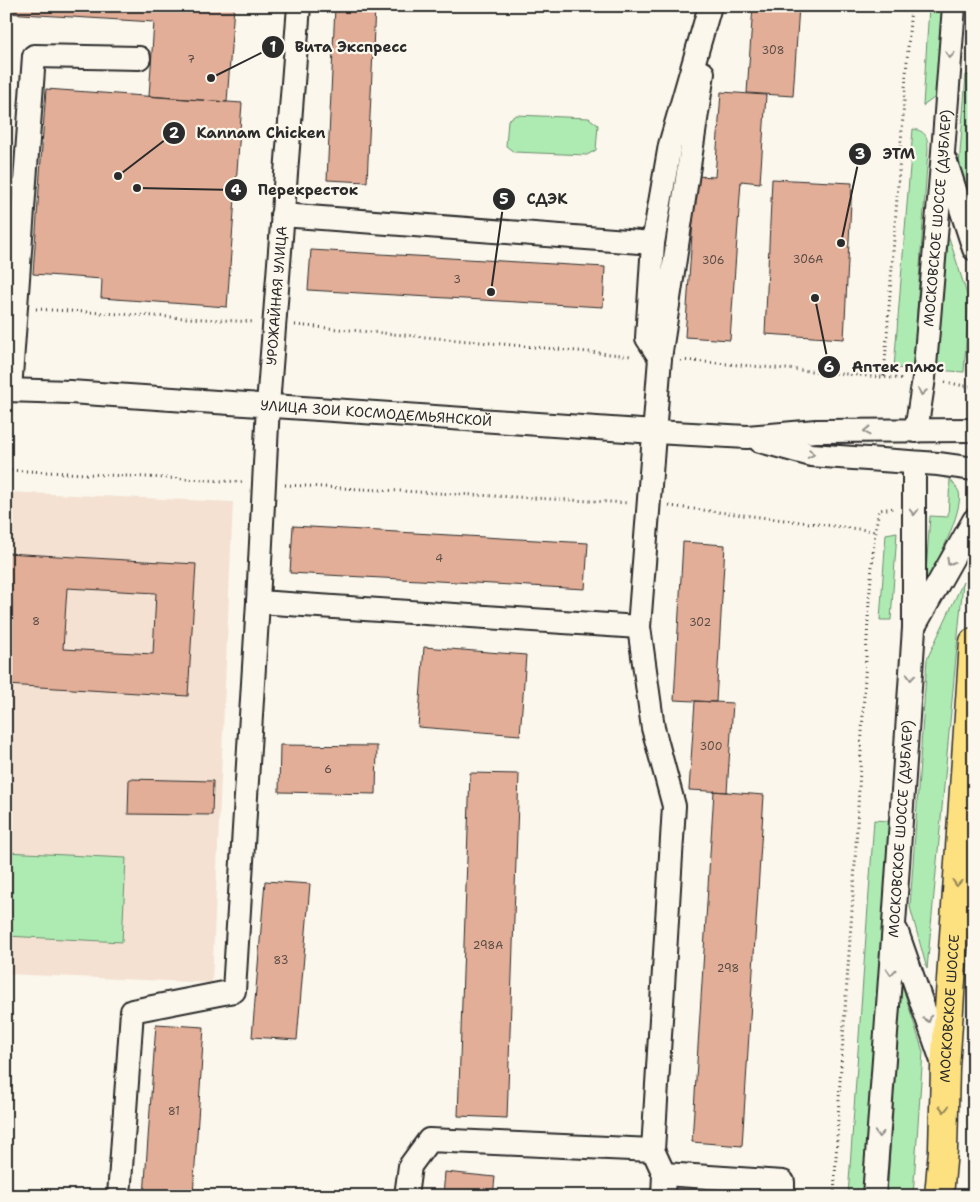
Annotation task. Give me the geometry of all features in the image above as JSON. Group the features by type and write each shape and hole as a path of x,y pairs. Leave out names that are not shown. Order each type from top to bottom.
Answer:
{"main road":[{"name":"МОСКОВСКОЕ ШОССЕ","path":"939,1196 945,1068 974,642"}],"street":[{"name":"УРОЖАЙНАЯ УЛИЦА","path":"119,1196 132,1011 234,991 268,405 299,6"},
{"path":"660,358 647,338 653,243 670,145 712,6"},
{"path":"712,6 660,358 640,627 653,728 674,806 653,1150 664,1185 784,1182 783,1196"},
{"name":"МОСКОВСКОЕ ШОССЕ (ДУБЛЕР)","path":"916,431 924,378 954,6"},
{"path":"8,390 16,308 34,56 140,58"},
{"path":"943,152 974,249"},
{"path":"282,215 653,243"},
{"name":"УЛИЦА ЗОИ КОСМОДЕМЬЯНСКОЙ","path":"8,390 70,392 747,437 816,431 974,430"},
{"name":"УЛИЦА ЗОИ КОСМОДЕМЬЯНСКОЙ","path":"747,437 811,456 938,464 974,469"},
{"name":"МОСКОВСКОЕ ШОССЕ (ДУБЛЕР)","path":"874,1196 914,628 914,463"},
{"path":"914,628 974,520"},
{"path":"258,602 640,627"},
{"path":"894,924 945,1068"},
{"path":"406,1196 410,1166 429,1140 653,1150"}],"path":[{"path":"884,376 911,6"},
{"path":"16,308 274,323 910,379"},
{"path":"943,381 964,386 974,386"},
{"path":"6,470 649,504 875,531"},
{"path":"834,1196 854,882 869,601 875,531 880,510 914,505"}],"shaded area":[{"path":"6,492 233,502 212,983 6,974"}],"green space":[{"path":"929,6 942,6 937,93 934,98 923,106"},
{"path":"966,75 974,76 974,212 959,166"},
{"path":"516,115 589,118 598,125 596,150 587,155 514,152 506,146 508,120"},
{"path":"913,129 921,131 925,135 928,150 913,369 894,368"},
{"path":"946,228 969,301 964,372 935,370"},
{"path":"950,479 959,492 957,512 947,540 925,587 930,516 948,517"},
{"path":"897,532 891,620 880,620 886,534"},
{"path":"963,582 927,969 910,907 927,659"},
{"path":"874,820 889,821 864,1196 848,1196"},
{"path":"6,852 126,858 122,942 6,936"},
{"path":"901,981 923,1052 913,1196 887,1196"}],"building":[{"path":"6,6 234,6 227,102 149,96 154,22 6,13"},
{"path":"335,6 375,6 367,182 327,180"},
{"path":"753,6 799,6 793,96 747,93"},
{"path":"46,89 242,103 227,307 101,298 102,279 33,274"},
{"path":"721,92 766,95 760,183 741,181 730,340 685,337 696,176 715,177"},
{"path":"772,179 852,183 844,339 765,334"},
{"path":"311,250 605,267 603,307 308,290"},
{"path":"293,526 588,543 585,589 290,573"},
{"path":"683,542 725,545 716,702 674,700"},
{"path":"6,553 196,564 188,696 6,685","holes":["67,588 156,593 153,654 63,649"]},
{"path":"424,647 526,655 520,735 418,727"},
{"path":"695,701 733,703 727,792 689,790"},
{"path":"280,745 377,746 376,794 279,792"},
{"path":"470,773 519,774 507,1118 458,1116"},
{"path":"129,779 213,781 212,815 128,814"},
{"path":"714,791 764,795 742,1146 692,1142"},
{"path":"265,881 310,884 297,1040 252,1037"},
{"path":"156,1024 204,1027 193,1196 144,1196"},
{"path":"445,1172 495,1177 493,1196 443,1196"}],"place":[{"name":"Вита Экспресс","path":"211,78"},
{"name":"Kannam Chicken","path":"118,176"},
{"name":"Перекресток","path":"137,188"},
{"name":"ЭТМ","path":"841,243"},
{"name":"СДЭК","path":"491,292"},
{"name":"Аптек плюс","path":"815,298"}]}
